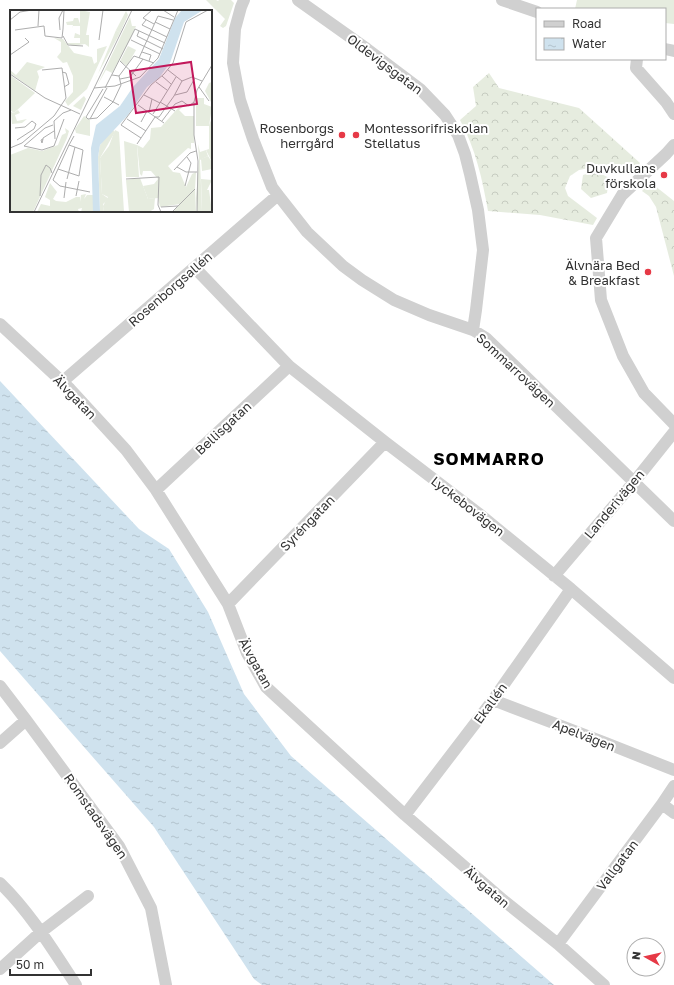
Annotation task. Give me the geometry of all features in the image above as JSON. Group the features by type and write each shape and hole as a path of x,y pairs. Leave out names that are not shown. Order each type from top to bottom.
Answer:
{"street":[{"name":"Sommarrovägen","path":"244,0 235,29 233,63 240,100 253,139 272,187 307,232 343,266 394,300 429,315 473,330 486,338 674,520"},
{"name":"Oldevigsgatan","path":"298,0 420,89 445,115 458,135 465,154 478,210 483,250 473,330"},
{"path":"503,0 536,12"},
{"path":"637,60 636,68 666,102 674,114"},
{"path":"674,145 622,195 596,238 601,300 623,356 644,393 674,424"},
{"name":"Rosenborgsallén","path":"62,382 278,195"},
{"name":"Lyckebovägen","path":"195,268 289,366 478,513 571,589 674,678"},
{"name":"Älvgatan","path":"0,324 62,382 126,450 156,490 228,604 247,653 266,687 405,815 503,900 558,944 604,985"},
{"name":"Bellisgatan","path":"156,490 289,366"},
{"name":"Landerivägen","path":"554,576 634,482 674,432"},
{"name":"Syréngatan","path":"228,604 385,442"},
{"name":"Ekallén","path":"405,815 493,700 571,589"},
{"name":"Romstadsvägen","path":"0,686 119,846 152,908 166,985"},
{"name":"Apelvägen","path":"493,700 674,770"},
{"path":"0,743 26,720"},
{"name":"Vallgatan","path":"558,944 674,786"},
{"path":"662,804 674,813"},
{"path":"0,883 13,895 41,932 76,985"},
{"path":"0,969 41,932 88,896"}],"green space":[{"path":"206,0 231,0 234,3 226,26 223,28 220,26 225,19"},
{"path":"577,0 674,0 674,24 666,23 666,8 575,8"},
{"path":"489,73 499,88 579,108 640,163 636,169 610,164 579,170 570,176 565,188 568,196 597,218 593,225 540,215 488,211 478,164 466,131 460,120 476,106 473,87"},
{"path":"596,171 609,178 607,193 591,198 581,189 583,175"},
{"path":"650,182 674,201 674,276 656,207 649,196 642,191"}],"water":[{"path":"0,381 139,529 169,549 208,612 244,694 291,756 554,985 262,985 254,979 154,827 0,651"}],"place":[{"name":"Rosenborgs herrgård","path":"342,135"},
{"name":"Montessorifriskolan Stellatus","path":"356,135"},
{"name":"Duvkullans förskola","path":"664,175"},
{"name":"Älvnära Bed & Breakfast","path":"648,272"}],"district":[{"name":"SOMMARRO","path":"489,458"}]}
